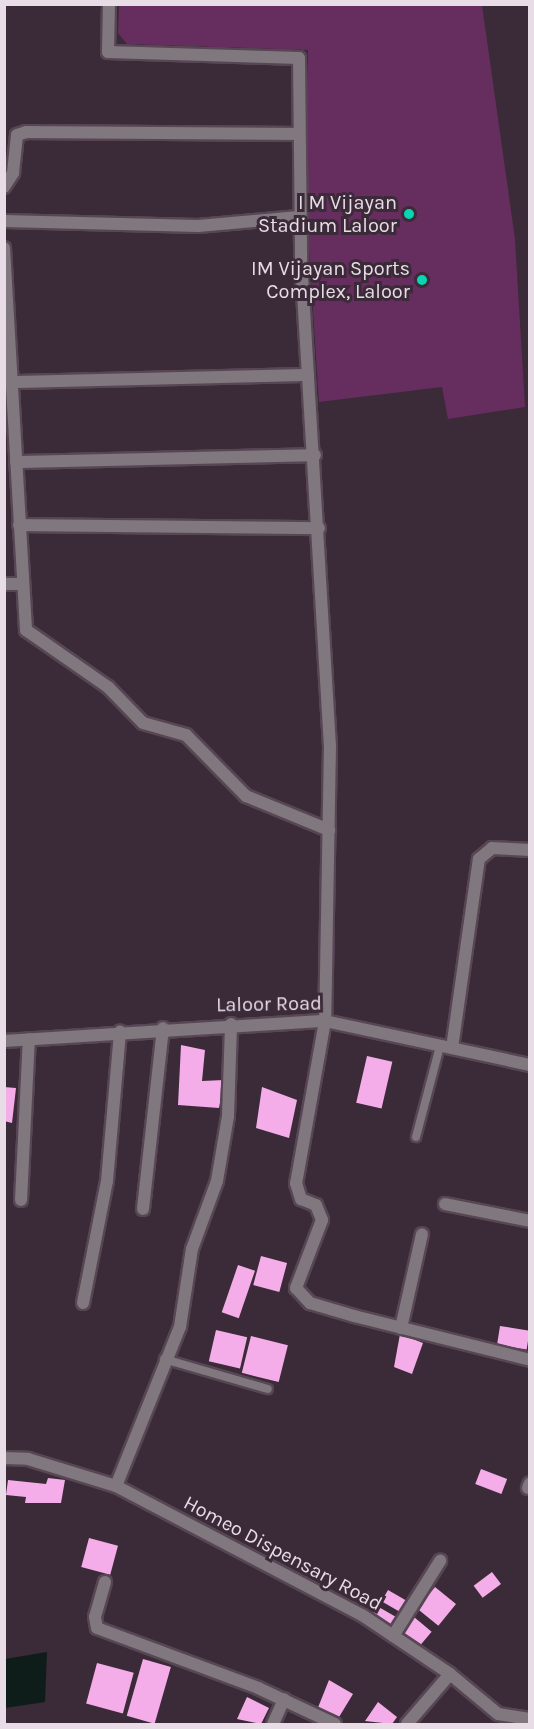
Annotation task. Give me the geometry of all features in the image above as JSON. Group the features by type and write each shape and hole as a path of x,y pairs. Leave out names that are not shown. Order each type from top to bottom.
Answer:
{"street":[{"path":"109,4 108,52 298,58 296,134 299,217 319,528 329,830 325,1021 296,1183 301,1199 316,1205 322,1220 296,1288 310,1303 530,1360"},
{"path":"4,188 13,173 17,135 26,132 296,134"},
{"path":"4,221 198,226 299,217"},
{"path":"4,248 13,382 19,584 26,630 36,641 108,687 143,723 186,735 246,796 329,830"},
{"path":"13,382 308,375"},
{"path":"16,462 315,455"},
{"path":"4,512 18,511"},
{"path":"19,525 319,528"},
{"path":"4,584 19,584"},
{"path":"446,1047 479,859 492,848 530,850"},
{"name":"Laloor Road","path":"4,1041 163,1028 325,1021 530,1065"},
{"path":"116,1486 164,1359 180,1327 192,1249 217,1181 229,1107 231,1024"},
{"path":"143,1209 163,1028"},
{"path":"83,1303 107,1181 120,1032"},
{"path":"21,1200 29,1039"},
{"path":"445,1204 530,1221"},
{"path":"401,1328 422,1233"},
{"name":"Homeo Dispensary Road","path":"4,1458 28,1459 116,1486 312,1587 429,1659 498,1714 530,1719"},
{"path":"393,1636 440,1561"},
{"path":"105,1582 95,1617 97,1628 284,1699 335,1725"},
{"path":"407,1725 450,1674"},
{"path":"273,1725 284,1699"}],"lane":[{"path":"416,1137 446,1047"},
{"path":"164,1359 268,1389"}],"shaded area":[{"name":"I M Vijayan Stadium Laloor","path":"119,5 482,5 515,239 525,407 448,419 442,387 319,402 305,189 308,50 127,44 118,33"},
{"path":"47,1652 45,1702 5,1708 5,1659"}],"building":[{"path":"181,1045 205,1050 202,1081 224,1080 219,1108 178,1105"},
{"path":"367,1056 392,1062 382,1109 356,1103"},
{"path":"4,1087 16,1088 12,1123 4,1121"},
{"path":"262,1087 297,1100 289,1138 256,1128"},
{"path":"261,1256 287,1263 279,1292 253,1285"},
{"path":"238,1265 255,1271 239,1318 222,1312"},
{"path":"500,1326 530,1331 527,1349 497,1345"},
{"path":"216,1330 247,1337 240,1368 209,1361"},
{"path":"400,1334 423,1343 412,1374 394,1367"},
{"path":"251,1336 288,1345 279,1382 242,1373"},
{"path":"481,1469 507,1479 501,1494 475,1484"},
{"path":"48,1478 65,1480 61,1503 25,1503 26,1497 6,1495 8,1480 46,1484"},
{"path":"89,1538 118,1546 110,1575 81,1567"},
{"path":"492,1572 501,1584 483,1598 474,1586"},
{"path":"435,1587 456,1604 438,1626 417,1609"},
{"path":"388,1590 409,1602 402,1613 382,1601"},
{"path":"377,1606 398,1618 392,1628 371,1616"},
{"path":"414,1617 432,1632 419,1647 401,1632"},
{"path":"143,1659 171,1667 155,1724 127,1716"},
{"path":"97,1663 134,1673 123,1713 86,1704"},
{"path":"329,1680 353,1694 336,1722 317,1710"},
{"path":"247,1697 269,1708 261,1724 237,1719"},
{"path":"378,1702 397,1717 392,1724 365,1721"}],"place":[{"name":"I M Vijayan Stadium Laloor","path":"409,214"},
{"name":"IM Vijayan Sports Complex, Laloor","path":"422,280"}]}
